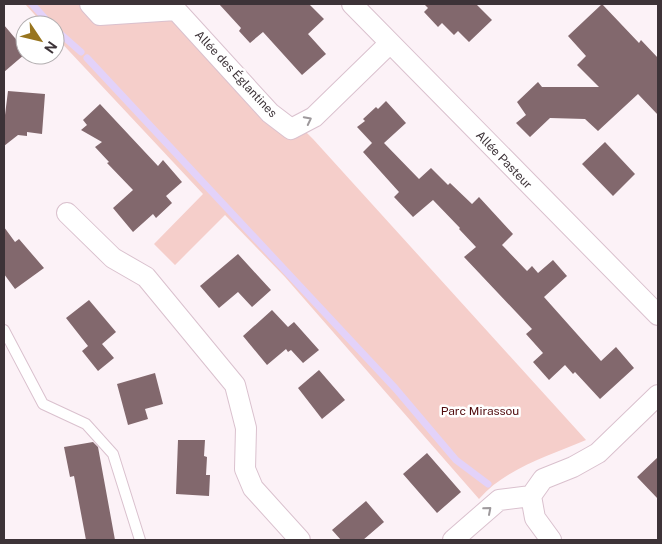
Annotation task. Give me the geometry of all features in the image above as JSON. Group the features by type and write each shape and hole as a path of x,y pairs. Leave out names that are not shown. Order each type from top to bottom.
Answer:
{"street":[{"name":"Allée des Églantines","path":"90,4 100,15 176,10 270,113 291,129 314,117 390,44"},
{"name":"Allée Pasteur","path":"352,4 658,315"},
{"path":"67,213 113,258 146,277 235,386 246,428 245,469 253,488 300,540"},
{"path":"552,540 535,518 531,496 543,479 598,453 658,395"},
{"path":"453,540 499,500 531,496"}],"lane":[{"path":"4,330 43,404 86,424 113,454 140,540"}],"green space":[{"name":"Parc Mirassou","path":"25,4 172,4 286,136 299,137 306,132 313,139 586,440 515,471 490,488 479,499 285,277 225,215 175,265 154,244 203,194 65,47 65,15 35,15"}],"building":[{"path":"219,4 309,4 324,19 308,34 326,54 302,75 263,32 250,43 239,31 241,28"},
{"path":"424,4 476,4 492,20 469,42 458,31 454,35 442,23 438,27 424,12 428,8"},
{"path":"602,4 639,43 641,40 658,58 658,115 638,94 598,131 585,119 550,118 530,137 516,123 526,115 517,102 538,82 542,87 599,87 577,65 586,56 568,36"},
{"path":"4,25 15,38 15,63 4,72"},
{"path":"8,91 45,94 42,134 27,132 27,136 18,135 4,146 4,123"},
{"path":"386,101 406,123 384,143 419,179 431,168 448,185 450,183 472,204 479,197 513,234 502,245 527,271 532,266 538,273 553,260 567,276 544,297 601,361 616,347 634,368 600,399 575,372 573,374 565,365 549,380 533,362 543,353 526,334 532,329 464,257 476,247 433,200 413,217 394,197 399,192 363,152 372,143 357,127 365,121 363,119 376,107 378,109"},
{"path":"100,104 158,166 163,160 182,182 166,196 172,203 156,218 153,214 133,232 113,208 133,190 107,163 109,162 95,147 102,142 81,130 87,125 83,120"},
{"path":"605,142 635,174 613,196 582,164"},
{"path":"4,227 15,242 19,239 44,268 15,289 4,274"},
{"path":"238,254 271,290 252,307 238,292 219,308 200,286"},
{"path":"89,300 116,332 102,344 114,358 98,371 82,351 88,346 66,318"},
{"path":"272,310 288,327 294,322 319,350 303,363 291,350 288,352 286,349 267,365 243,336"},
{"path":"319,370 345,400 322,419 298,388"},
{"path":"155,373 163,404 145,409 148,419 128,425 117,384"},
{"path":"178,440 205,440 204,456 207,457 206,475 210,475 209,496 176,494"},
{"path":"93,442 98,447 115,540 86,540 74,476 70,477 64,447"},
{"path":"427,453 461,492 437,513 403,474"},
{"path":"658,457 658,499 637,477"},
{"path":"366,501 384,522 363,540 341,540 332,530"}],"waterway":[{"path":"32,4 42,15"},
{"path":"65,38 81,52"},
{"path":"87,58 395,388 456,460 488,484"}]}
